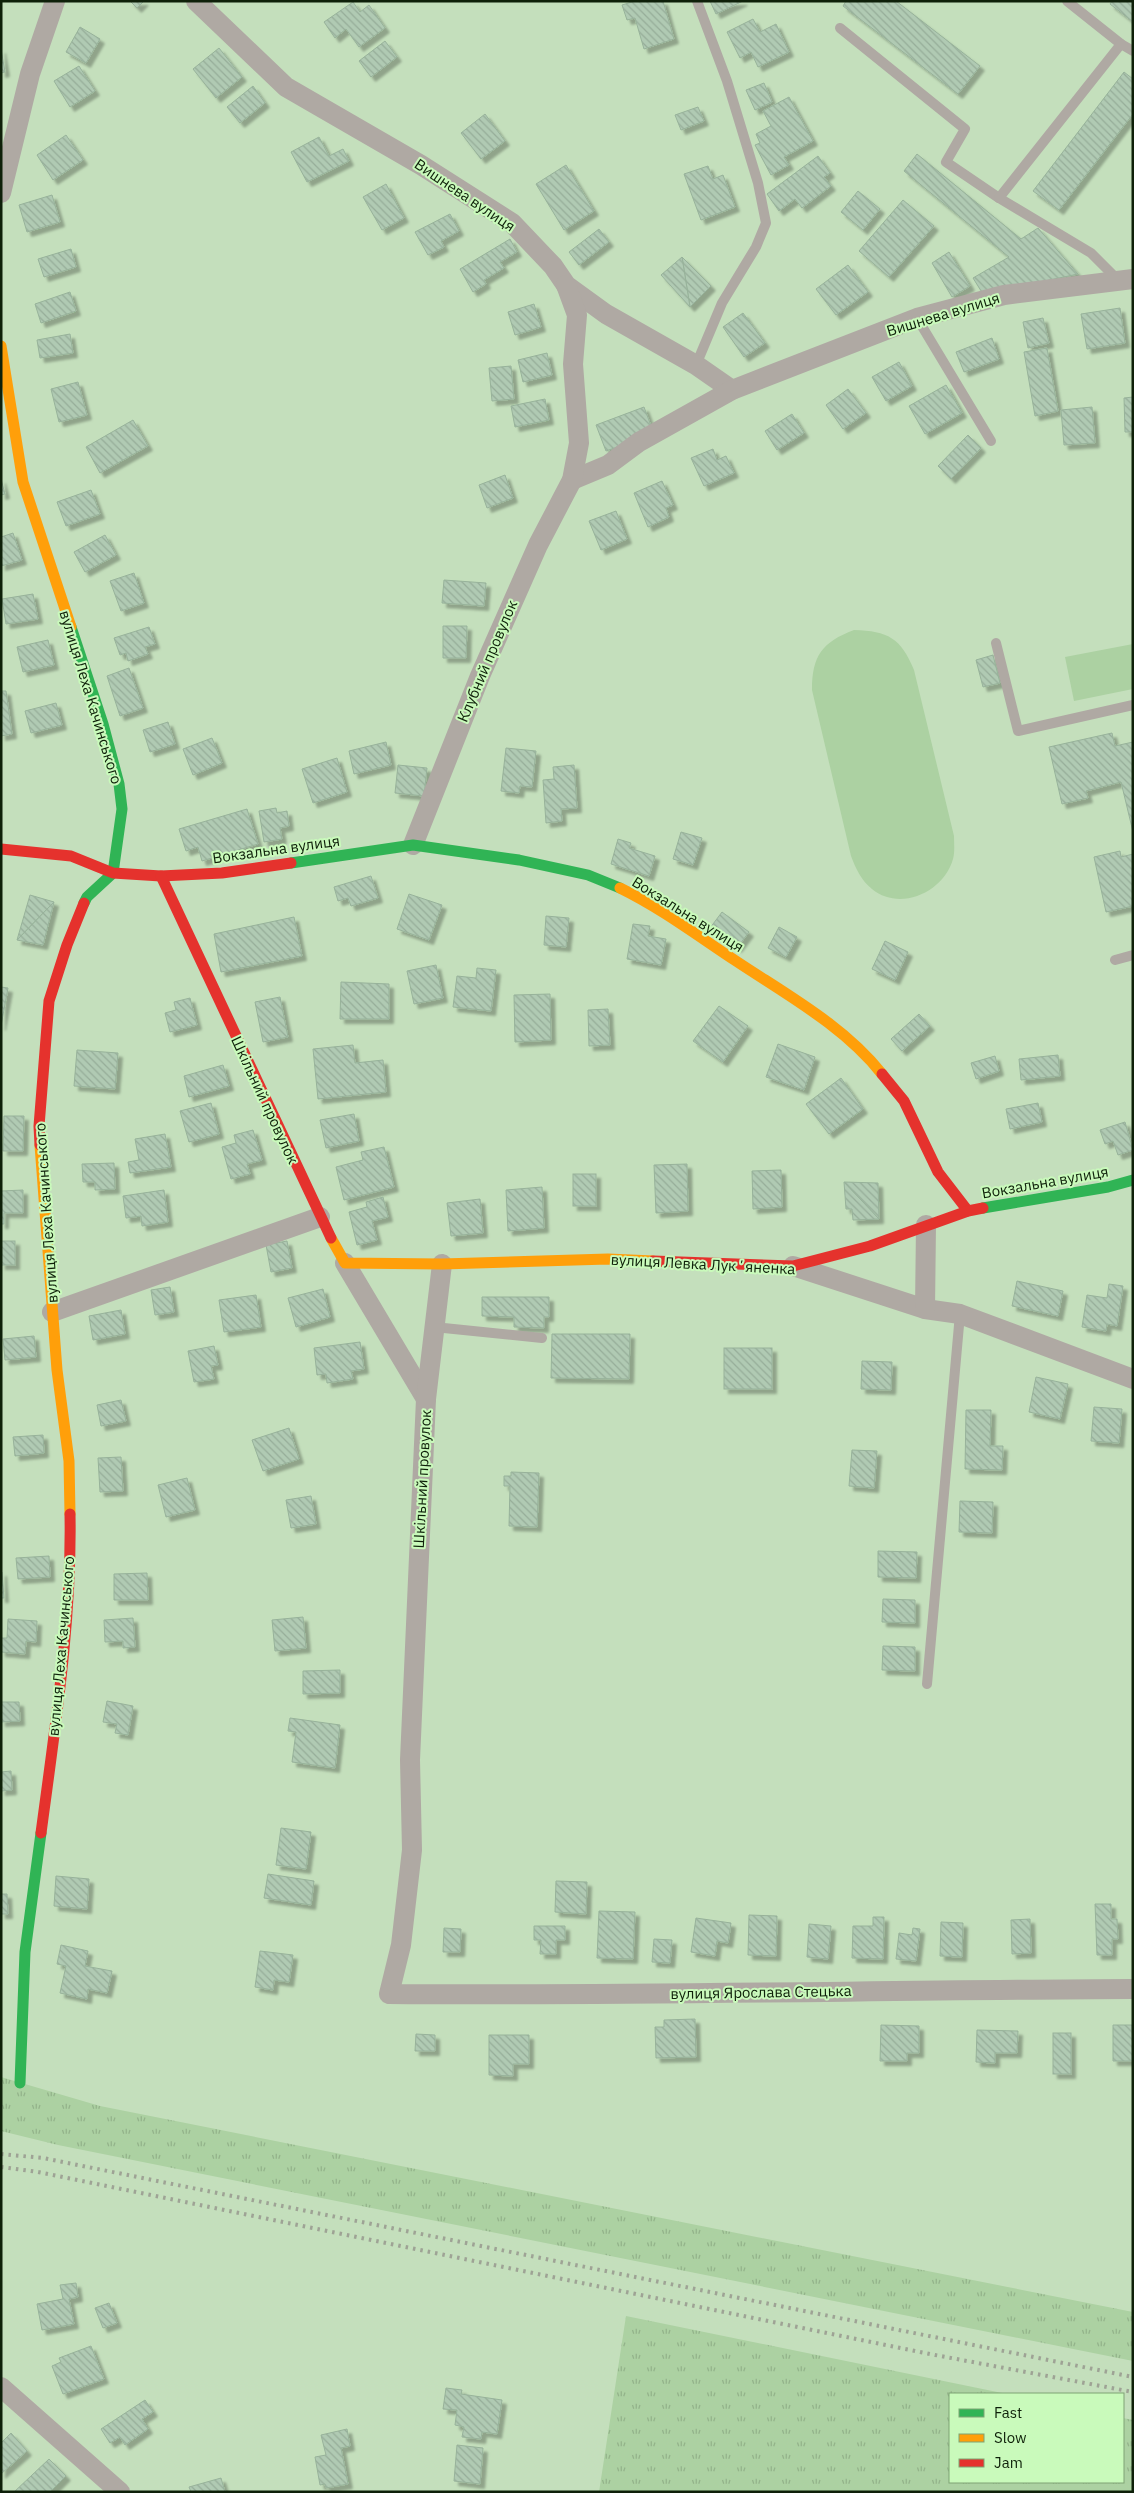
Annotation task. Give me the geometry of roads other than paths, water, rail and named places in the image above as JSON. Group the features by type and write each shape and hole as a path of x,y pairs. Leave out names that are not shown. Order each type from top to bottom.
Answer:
{"street":[{"path":"1,193 30,74 55,1"},
{"name":"Вишнева вулиця","path":"196,1 286,87 421,165 512,224 553,266 566,285 606,314 696,365 732,390"},
{"name":"Вишнева вулиця","path":"572,480 608,465 639,442 732,390 916,318 1004,295 1126,280"},
{"name":"Клубний провулок","path":"413,845 453,741 503,624 538,545 572,480 579,443 573,364 577,316 566,285"},
{"name":"вулиця Леха Качинського","path":"1,346 23,482 103,724 119,784 122,808 113,874 87,896 67,945 48,1001 39,1126 52,1312 68,1461 71,1558 65,1639 25,1952 20,2083"},
{"name":"Вокзальна вулиця","path":"1,849 71,856 113,874 160,876 222,873 413,845 519,860 588,874 622,889 678,922 854,1042 904,1101 938,1172 968,1211 1108,1187 1133,1180"},
{"name":"Шкільний провулок","path":"160,876 320,1217 426,1399 410,1760 412,1850 401,1945 389,1994"},
{"path":"794,1266 870,1246 968,1211"},
{"path":"52,1312 320,1217"},
{"path":"925,1309 926,1225"},
{"name":"вулиця Левка Лукʼяненка","path":"345,1262 442,1264 608,1259 794,1266 925,1309 960,1314 1133,1380"},
{"path":"426,1399 442,1264"},
{"name":"вулиця Ярослава Стецька","path":"389,1994 564,1995 883,1990 1133,1989"},
{"path":"1,2387 10,2392 120,2492"}],"lane":[{"path":"696,365 722,303 756,247 766,223 758,183 727,80 697,1"},
{"path":"1067,1 1121,44 1133,51"},
{"path":"840,28 966,129 946,162 999,198 1091,253 1126,280"},
{"path":"999,198 1121,44"},
{"path":"916,318 991,441"},
{"path":"996,643 1018,730 1133,706"},
{"path":"1115,960 1133,955"},
{"path":"927,1684 960,1314"},
{"path":"434,1327 542,1338"}],"railway":[{"path":"1,2154 43,2158 1133,2377"},
{"path":"1,2167 38,2172 935,2355 1133,2392"}]}
